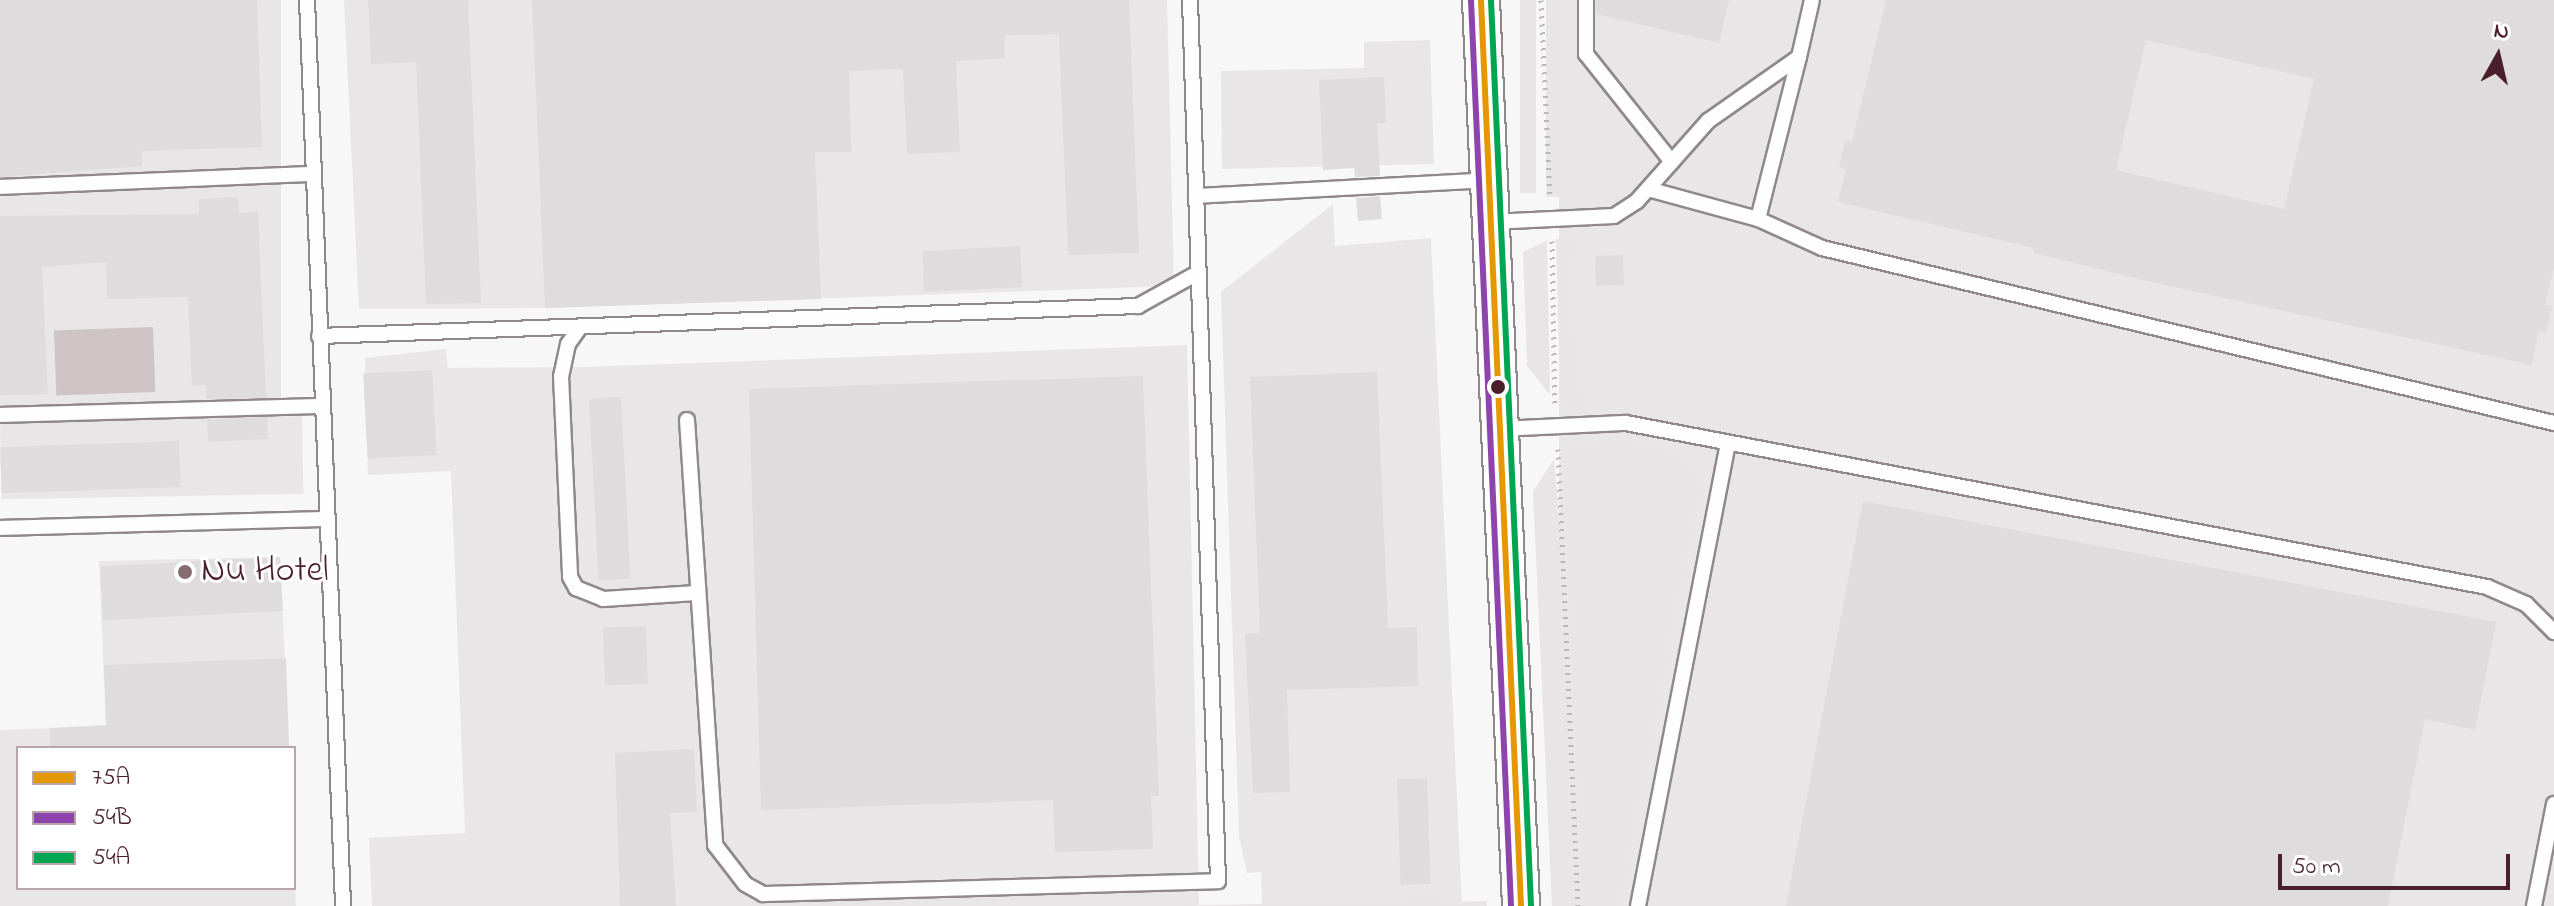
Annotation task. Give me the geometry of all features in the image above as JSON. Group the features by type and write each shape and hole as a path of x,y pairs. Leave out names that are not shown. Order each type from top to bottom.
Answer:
{"street":[{"path":"1481,0 1521,906"}],"lane":[{"path":"307,0 320,406 343,906"},
{"path":"687,420 715,845 745,884 763,894 1218,881 1196,274 1190,0"},
{"path":"1586,0 1586,54 1672,162"},
{"path":"1758,219 1812,0"},
{"path":"1490,222 1614,216 1648,189 1708,121 1799,57"},
{"path":"0,187 314,174"},
{"path":"1196,196 1489,180"},
{"path":"1648,189 1758,219 1822,248 2554,423"},
{"path":"319,336 1138,306 1196,274"},
{"path":"581,326 568,344 561,376 570,577 576,588 603,599 697,593"},
{"path":"0,415 320,406"},
{"path":"1500,429 1626,423 2487,587 2526,604 2554,632"},
{"path":"1638,906 1728,443"},
{"path":"0,528 325,519"},
{"path":"2534,906 2554,804"}],"path":[{"path":"1541,0 1550,197"},
{"path":"1551,239 1555,399"},
{"path":"1558,456 1578,906"}],"shaded area":[{"path":"0,0 281,0 281,408 0,408"},
{"path":"344,0 1167,0 1174,286 545,308 359,309"},
{"path":"1520,0 1536,0 1536,193 1520,193"},
{"path":"1546,0 1559,0 1559,197 1546,197"},
{"path":"1559,0 2554,0 2554,906 1559,906"},
{"path":"1430,40 1434,164 1222,169 1221,71 1364,68 1364,42"},
{"path":"1333,204 1335,246 1431,238 1462,906 372,906 369,838 465,833 451,471 368,475 365,358 446,349 448,368 583,367 1187,345 1199,905 1262,904 1261,872 1247,873 1239,836 1221,292"},
{"path":"1569,237 1578,408 1560,402 1556,239"},
{"path":"1547,240 1550,395 1527,366 1523,252"},
{"path":"153,327 155,392 56,395 54,330"},
{"path":"302,416 303,494 1,499 0,421"},
{"path":"1615,440 1649,444 1674,454 1699,483 1618,906 1584,906 1563,453 1579,444"},
{"path":"1554,459 1574,906 1552,906 1533,492"},
{"path":"280,557 289,746 16,746 16,890 295,890 296,906 0,906 0,730 106,726 99,561"},
{"path":"1487,901 1487,906 1181,906 1446,902"}],"building":[{"path":"0,0 257,0 262,147 142,151 142,166 0,177"},
{"path":"368,0 468,0 481,303 426,304 416,62 371,64"},
{"path":"532,0 1129,0 1139,253 1068,255 1059,34 1005,35 1005,58 956,61 960,152 907,154 903,69 849,71 851,152 815,152 821,299 545,308"},
{"path":"1596,0 1729,0 1719,43 1596,14"},
{"path":"1886,0 2554,0 2554,268 2545,305 2552,306 2546,333 2539,331 2532,365 2151,282 2034,253 2034,248 1838,202 1846,169 1839,167 1845,140 1852,142","holes":["2146,40 2314,79 2284,209 2116,170"]},
{"path":"1384,77 1386,123 1377,123 1380,176 1355,177 1354,168 1323,170 1319,80"},
{"path":"1380,196 1382,219 1358,221 1356,198"},
{"path":"238,197 239,213 258,212 266,398 206,399 206,385 192,386 188,297 107,299 106,262 42,267 48,394 0,395 0,216 199,214 199,199"},
{"path":"1020,246 1022,287 924,292 922,251"},
{"path":"1623,255 1624,285 1596,286 1595,256"},
{"path":"432,370 436,455 368,458 363,374"},
{"path":"1377,372 1388,628 1417,627 1418,686 1287,690 1290,792 1253,793 1245,634 1260,633 1250,377"},
{"path":"1143,376 1159,796 1151,796 1153,849 1055,852 1053,800 761,810 749,389"},
{"path":"621,397 631,579 599,580 589,399"},
{"path":"267,417 268,439 208,442 207,420"},
{"path":"179,441 181,487 2,493 0,447"},
{"path":"1863,501 2496,622 2475,730 2425,719 2388,906 1786,906"},
{"path":"280,557 283,611 103,620 100,566"},
{"path":"646,626 648,684 605,685 603,628"},
{"path":"286,658 289,746 50,746 50,728 106,725 104,665"},
{"path":"694,749 697,812 670,813 676,906 620,906 615,753"},
{"path":"1427,778 1431,884 1401,885 1397,779"}],"transit line":[{"name":"54B","path":"1471,0 1511,906"},
{"name":"75A","path":"1481,0 1521,906"},
{"name":"54A","path":"1491,0 1531,906"}],"place":[{"name":"Nu Hotel","path":"185,572"}]}
